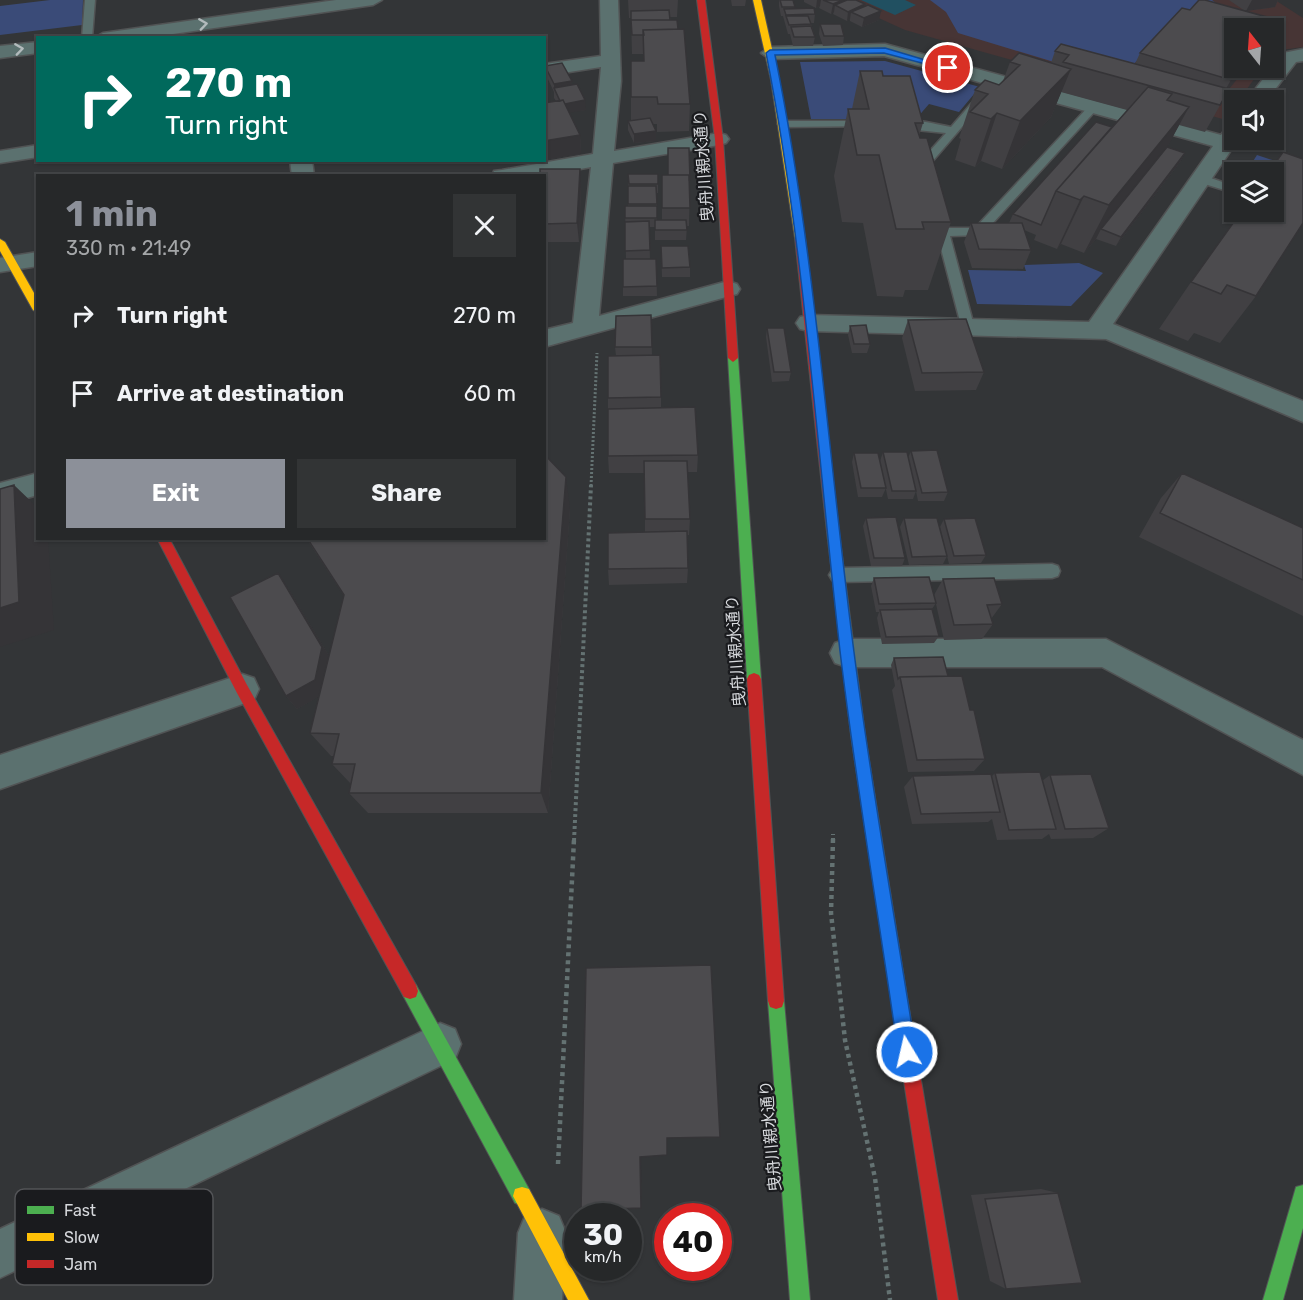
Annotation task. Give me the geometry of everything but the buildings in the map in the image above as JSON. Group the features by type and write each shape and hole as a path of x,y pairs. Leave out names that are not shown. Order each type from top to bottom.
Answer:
{"street":[{"path":"117,36 373,0"},
{"path":"592,325 611,81 609,0"},
{"name":"曳舟川親水通り","path":"701,0 719,139 770,921 800,1300"},
{"path":"757,0 784,124 847,653 896,984 948,1300"},
{"path":"0,52 36,47"},
{"path":"770,53 885,50 1093,108 1224,136"},
{"path":"1265,90 1290,57 1303,55"},
{"path":"546,70 610,60"},
{"path":"513,174 719,139"},
{"path":"1097,329 1224,146"},
{"path":"0,157 36,151"},
{"path":"0,242 6,264 36,307"},
{"path":"6,264 36,259"},
{"path":"546,338 728,289"},
{"path":"809,322 1109,331 1303,412"},
{"path":"0,494 36,485"},
{"path":"164,540 242,689 440,1044 579,1300"},
{"path":"847,653 1106,653 1303,758"},
{"path":"0,772 242,689"},
{"path":"136,1189 440,1044"},
{"path":"1273,1300 1303,1194"},
{"path":"538,1300 542,1233"},
{"path":"0,1254 15,1247"}],"lane":[{"path":"87,36 90,0"},
{"path":"931,186 925,163 986,94 991,79"},
{"path":"943,232 978,232 1093,108"},
{"path":"784,124 930,126 954,130"},
{"path":"1202,179 1224,187"},
{"path":"937,209 967,326"},
{"path":"838,575 1052,571"}],"path":[{"path":"558,1164 592,325"}],"shaded area":[{"path":"50,0 83,0 82,25 0,35 0,6"},
{"path":"839,0 1275,0 1303,18 1303,47 1284,50 1284,18 1224,18 1224,78 1255,78 1246,90 1224,90 1224,119 905,30"},
{"path":"861,0 905,0 916,5 895,15"},
{"path":"930,0 1212,0 1225,10 1165,32 1127,71 1112,75 1087,72 958,33 946,12"},
{"path":"885,61 980,87 959,112 929,104 916,119 811,119 800,62"},
{"path":"1257,155 1278,162 1252,162"},
{"path":"1284,164 1303,170 1284,171"},
{"path":"1079,263 1103,273 1071,306 977,304 968,270 1026,271 1024,265"}],"traffic: fast":[{"path":"733,358 754,679"},
{"path":"833,532 858,735 897,985"},
{"path":"410,991 522,1196"},
{"path":"776,1001 800,1300"},
{"path":"1273,1300 1303,1194"}],"traffic: slow":[{"path":"757,0 775,80 800,238"},
{"path":"0,242 36,306"},
{"path":"522,1196 579,1300"}],"traffic: jam":[{"path":"701,0 719,139 733,358"},
{"path":"800,238 833,532"},
{"path":"164,540 242,689 410,991"},
{"path":"754,679 776,1001"},
{"path":"897,985 948,1300"}],"route":[{"path":"907,1052 847,653 798,222 784,124 770,53 885,50 948,68"}]}
